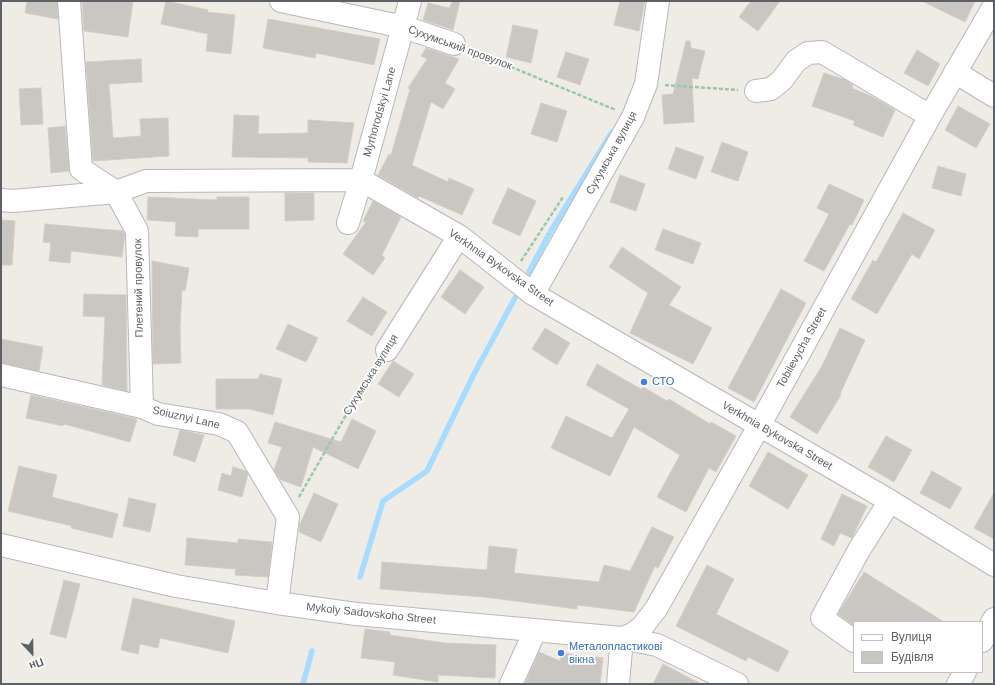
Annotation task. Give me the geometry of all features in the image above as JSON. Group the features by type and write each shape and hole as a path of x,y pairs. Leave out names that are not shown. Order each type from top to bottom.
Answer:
{"street":[{"name":"Плетений провулок","path":"69,1 81,169 116,192 137,231 142,407"},
{"name":"Сухумський провулок","path":"281,1 404,27 454,44"},
{"name":"Myrhorodskyi Lane","path":"348,222 404,27 410,1"},
{"name":"Сухумська вулиця","path":"533,294 621,115 646,84 658,1"},
{"name":"Tobilevycha Street","path":"622,638 633,634 649,621 760,426 930,116 994,6"},
{"path":"756,91 771,89 782,80 796,61 808,53 822,52 930,116"},
{"path":"955,72 994,96"},
{"path":"1,200 13,201 116,192 146,181 361,180"},
{"name":"Verkhnia Bykovska Street","path":"361,180 459,236 533,294 890,501 994,564"},
{"name":"Сухумська вулиця","path":"387,350 459,236"},
{"name":"Soiuznyi Lane","path":"1,375 142,407 158,414 219,424 237,432 288,517"},
{"path":"853,640 822,618 859,550 890,501"},
{"path":"277,603 288,517"},
{"name":"Mykoly Sadovskoho Street","path":"1,545 176,586 277,603 356,614 622,638 657,645 736,684"},
{"path":"983,639 994,619"},
{"path":"511,684 535,631"},
{"path":"618,684 622,638"},
{"path":"958,684 964,673"}],"path":[{"name":"Сухумський провулок","path":"454,44 621,115"},
{"path":"646,84 756,91"},
{"path":"511,276 566,192"},
{"name":"Сухумська вулиця","path":"288,517 358,394 387,350"}],"building":[{"path":"27,1 57,1 58,19 25,13"},
{"path":"82,1 133,1 128,37 84,31"},
{"path":"166,1 208,10 207,12 235,15 231,54 206,51 208,34 161,24"},
{"path":"453,1 460,1 453,30 423,20 428,3 449,8"},
{"path":"620,1 645,1 639,31 614,25"},
{"path":"751,1 780,1 758,31 739,17"},
{"path":"922,1 975,1 965,22"},
{"path":"268,19 380,39 374,65 316,53 315,58 263,48"},
{"path":"513,25 538,30 531,63 506,57"},
{"path":"686,41 690,41 691,48 705,51 698,79 692,78 694,122 664,124 662,95 673,94"},
{"path":"426,48 459,59 445,83 455,89 443,109 431,102 412,165 448,182 449,178 474,189 462,215 419,196 418,198 378,175 389,154 391,155 410,89 408,88 427,59 421,56"},
{"path":"917,50 940,64 928,86 904,73"},
{"path":"566,52 589,59 580,85 557,77"},
{"path":"141,59 142,82 109,84 113,138 141,136 140,119 168,118 169,156 93,161 86,62"},
{"path":"824,73 846,80 853,85 852,88 875,98 895,110 883,137 853,125 855,121 812,106"},
{"path":"41,88 43,124 21,125 19,89"},
{"path":"541,103 567,111 557,142 531,134"},
{"path":"958,106 990,124 976,148 945,130"},
{"path":"234,115 259,116 258,134 308,133 308,120 354,123 347,163 308,162 308,158 232,157"},
{"path":"65,126 69,171 51,173 48,128"},
{"path":"722,142 748,152 738,181 711,172"},
{"path":"676,147 704,157 696,179 668,169"},
{"path":"938,166 966,174 961,196 932,188"},
{"path":"620,175 645,184 636,211 610,202"},
{"path":"829,184 864,200 852,225 850,224 824,271 804,261 829,214 817,208"},
{"path":"508,188 536,201 520,236 492,223"},
{"path":"285,193 314,193 314,220 285,221"},
{"path":"148,197 217,200 217,197 249,197 249,229 198,229 198,237 175,236 176,222 147,220"},
{"path":"373,201 401,217 382,255 385,258 373,275 343,254 366,222 363,221"},
{"path":"903,213 935,230 919,259 912,254 877,314 851,299 873,260 876,262"},
{"path":"1,220 15,221 12,265 1,265"},
{"path":"45,224 123,231 125,235 122,257 71,251 70,263 49,261 51,243 43,242"},
{"path":"663,229 701,243 693,264 655,250"},
{"path":"622,247 681,287 669,305 712,328 693,364 630,333 648,293 609,267"},
{"path":"152,261 189,268 185,291 182,290 180,328 181,363 153,364"},
{"path":"460,270 484,287 465,314 441,297"},
{"path":"781,289 806,303 754,402 728,388"},
{"path":"84,294 126,295 127,391 102,385 105,317 83,316"},
{"path":"363,297 387,312 372,336 347,321"},
{"path":"288,324 318,338 306,362 276,349"},
{"path":"545,328 570,343 557,365 532,349"},
{"path":"840,328 865,340 840,394 841,395 817,434 790,417 822,366"},
{"path":"1,339 43,347 39,371 1,363"},
{"path":"393,361 414,374 399,397 378,384"},
{"path":"597,364 641,389 643,387 667,401 669,399 710,424 711,422 736,436 716,472 709,468 686,512 657,497 680,455 634,427 610,476 551,448 566,416 612,438 629,409 586,385"},
{"path":"260,374 282,379 273,415 250,409 216,409 216,379 258,379"},
{"path":"31,395 137,419 130,442 64,424 63,426 26,418"},
{"path":"352,419 376,431 358,469 313,447 301,487 281,480 274,470 282,447 268,443 275,422 341,442"},
{"path":"180,430 204,435 195,462 173,455"},
{"path":"886,436 912,450 894,482 868,467"},
{"path":"768,452 808,475 788,509 749,486"},
{"path":"19,466 57,475 52,497 118,514 112,538 71,528 72,526 8,511"},
{"path":"233,467 246,471 248,474 242,497 218,490 222,473 231,476"},
{"path":"932,471 962,488 950,509 920,493"},
{"path":"314,493 338,504 321,542 299,532 300,524"},
{"path":"994,493 994,539 974,528"},
{"path":"842,494 867,506 852,538 840,533 834,546 821,539"},
{"path":"129,498 156,504 150,532 123,526"},
{"path":"652,527 674,537 658,568 655,566 634,612 577,605 577,609 484,597 380,589 382,562 487,570 489,546 517,549 514,573 599,582 604,565 630,571"},
{"path":"187,538 238,543 238,539 272,542 268,577 235,575 236,569 185,565"},
{"path":"707,565 734,579 716,614 789,651 778,672 748,657 746,661 676,626"},
{"path":"864,572 942,621 853,621 853,625 838,614"},
{"path":"64,580 80,584 66,638 50,634"},
{"path":"133,598 235,621 228,653 160,638 158,648 140,644 138,654 121,650"},
{"path":"365,629 390,632 390,635 445,643 496,645 495,678 438,675 438,682 393,675 395,662 361,658"},
{"path":"539,652 560,661 561,653 603,658 600,684 525,684"},
{"path":"663,664 701,684 653,684"}],"waterway":[{"path":"529,272 549,234 612,132"},
{"path":"360,577 383,501 427,471 474,374 515,298"},
{"path":"303,684 312,651"}],"place":[{"name":"СТО","path":"644,382"},
{"name":"Металопластикові вікна","path":"561,653"}]}
